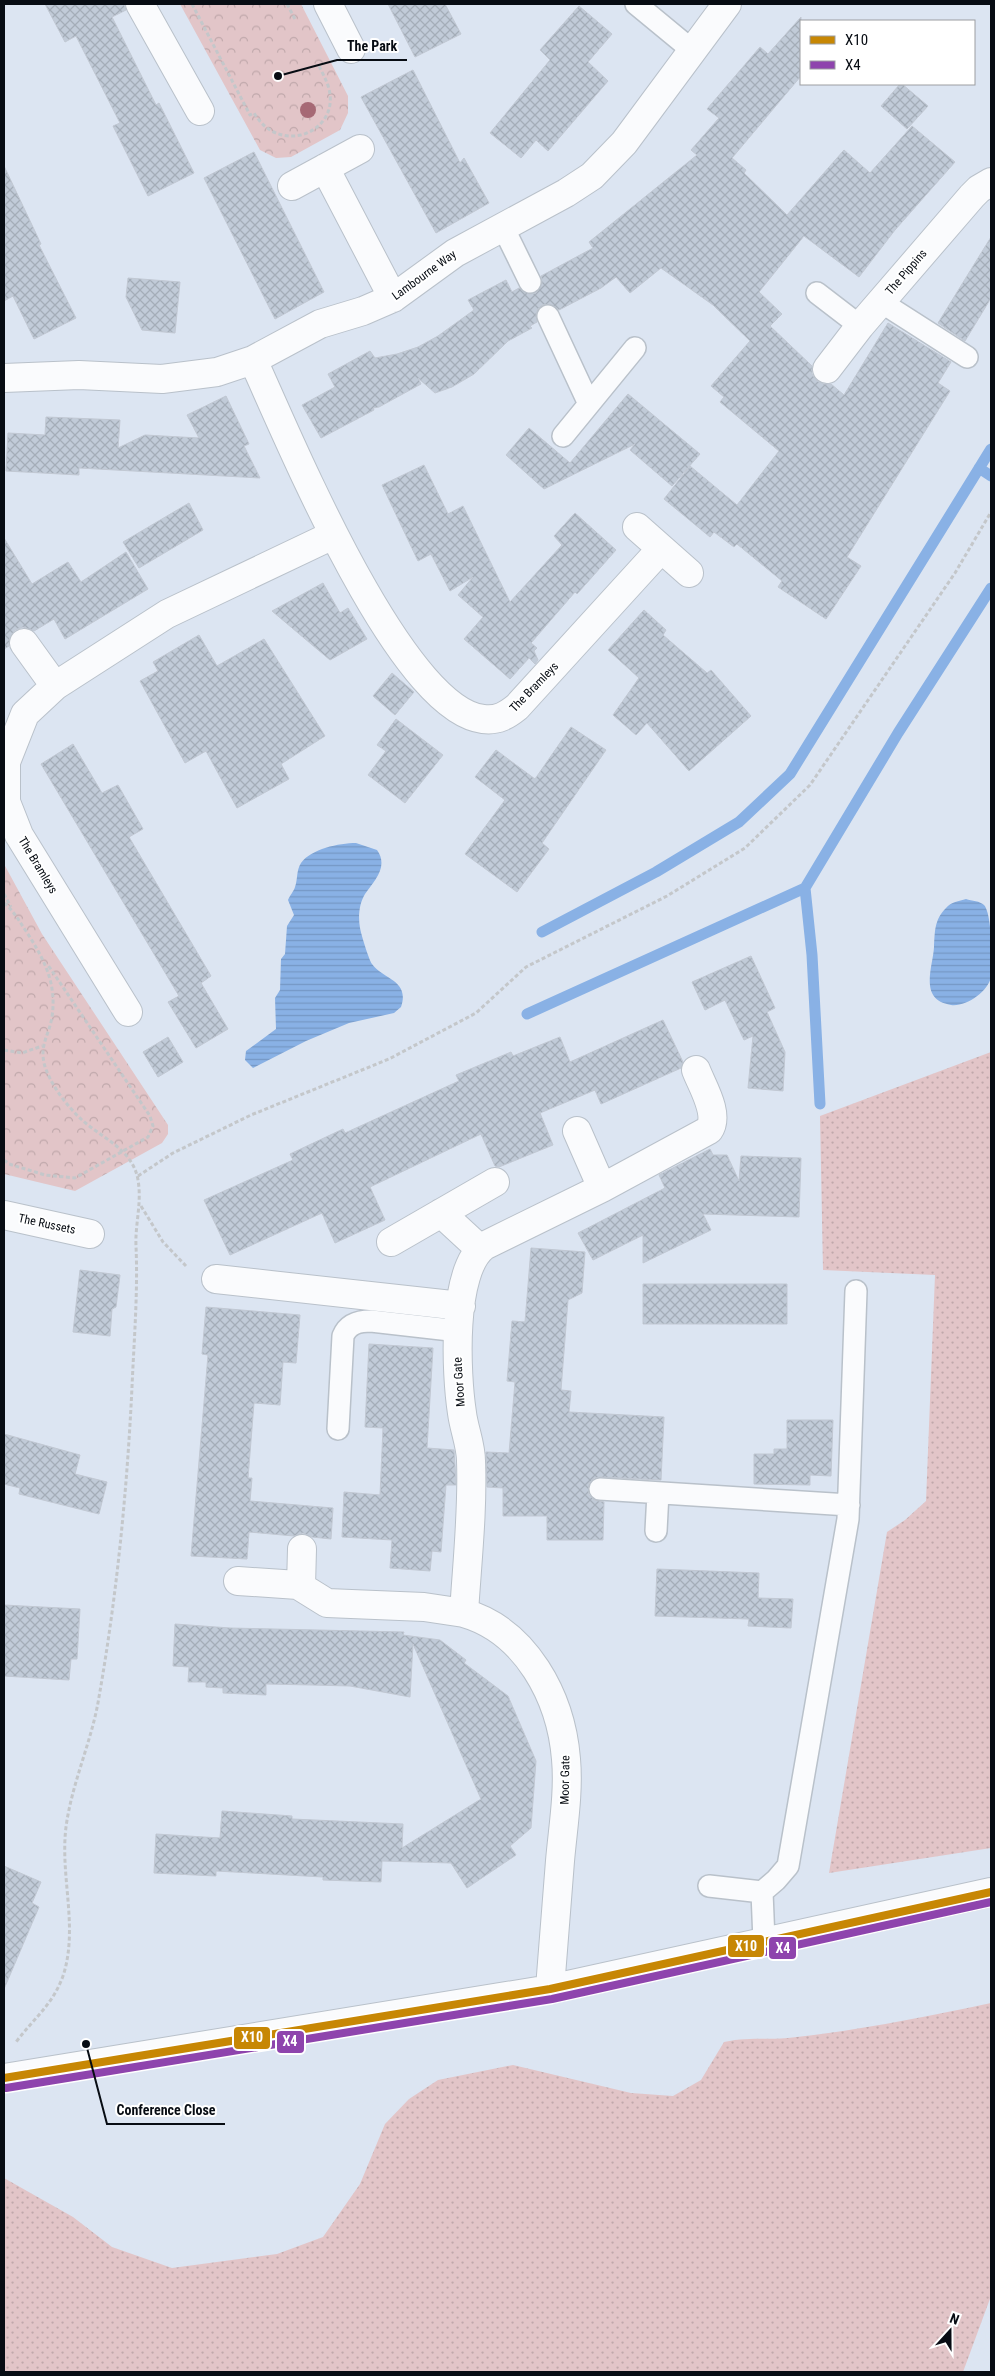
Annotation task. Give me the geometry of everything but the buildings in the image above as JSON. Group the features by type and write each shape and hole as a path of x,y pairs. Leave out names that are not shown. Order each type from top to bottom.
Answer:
{"street":[{"path":"140,4 200,111"},
{"path":"328,4 351,49"},
{"name":"Lambourne Way","path":"4,378 79,376 181,377 231,369 253,360 320,324 363,311 394,298 450,256 580,185 601,168 624,143 727,4"},
{"path":"292,186 360,149"},
{"path":"325,168 394,298"},
{"name":"The Pippins","path":"827,369 860,326 972,196 991,182"},
{"name":"The Bramleys","path":"253,360 333,535 384,624 414,667 458,709 484,720 499,719 518,707 661,549"},
{"path":"637,527 689,573"},
{"name":"The Bramleys","path":"128,1012 20,835 6,802 6,762 25,714 55,686 167,614 333,535"},
{"path":"24,644 55,686"},
{"path":"441,1213 480,1249 602,1188 709,1130 712,1125 713,1116 696,1070"},
{"path":"576,1131 602,1188"},
{"path":"392,1242 495,1182"},
{"name":"The Russets","path":"4,1215 90,1234"},
{"name":"Moor Gate","path":"464,1613 472,1462 462,1416 458,1382 460,1318 468,1267 480,1249"},
{"path":"216,1279 460,1318"},
{"path":"300,1586 302,1549"},
{"name":"Moor Gate","path":"238,1581 300,1586 327,1603 424,1607 464,1613 485,1620 496,1627 516,1644 529,1660 554,1704 562,1731 567,1778 550,1989"},
{"path":"12,2078 550,1989 991,1892"}],"lane":[{"path":"636,4 693,51"},
{"path":"503,226 530,282"},
{"path":"817,292 860,326"},
{"path":"881,302 967,357"},
{"path":"548,316 589,404"},
{"path":"563,436 635,348"},
{"path":"709,1886 762,1892 788,1866 849,1505 856,1291"},
{"path":"338,1430 343,1336 349,1326 356,1322 460,1318"},
{"path":"600,1489 849,1505"},
{"path":"656,1531 658,1493"},
{"path":"762,1892 764,1941"}],"path":[{"path":"192,4 250,115 254,112 268,130 283,136 298,136 312,131 324,120 330,106 330,91 315,59"},
{"path":"287,4 298,25"},
{"path":"138,1176 173,1153 242,1119 388,1059 476,1013 526,967 668,896 745,848 810,785 955,573 991,512"},
{"path":"4,894 44,960 152,1119 153,1126 148,1137 75,1178 45,1175 9,1164 4,1160"},
{"path":"4,903 13,910"},
{"path":"12,2078 16,2040 48,2007 63,1976 70,1944 64,1872 64,1843 69,1809 99,1700 118,1562 128,1458 137,1281 135,1227 140,1205 138,1176 122,1151 75,1112 60,1093 45,1066 42,1046 50,1028 53,1012 52,985 44,960"},
{"path":"4,1050 22,1053 42,1046"},
{"path":"140,1205 152,1228 179,1260 200,1273 216,1279"}],"green space":[{"path":"180,4 301,4 348,96 348,113 340,130 291,157 276,158 260,150"},
{"path":"4,864 42,934 168,1125 168,1134 162,1143 75,1191 4,1174"},
{"path":"991,1052 991,1848 829,1873 887,1532 905,1520 926,1501 935,1275 823,1270 820,1116"},
{"path":"991,2003 991,2296 963,2372 4,2372 4,2178 73,2217 112,2247 172,2268 277,2254 323,2237 360,2184 385,2124 409,2099 438,2080 513,2065 631,2093 673,2096 701,2080 724,2042 788,2038 839,2032"}],"water":[{"path":"356,843 377,850 380,856 381,868 379,874 361,902 359,924 372,964 394,981 402,991 401,1007 394,1013 349,1023 306,1041 253,1068 245,1060 246,1051 276,1029 275,998 280,990 281,959 285,954 287,926 294,915 288,900 295,887 299,866 311,854 318,851 342,844"},
{"path":"966,899 984,905 987,910 991,940 991,977 986,988 976,997 963,1004 951,1005 941,1002 934,997 931,990 930,973 935,931 939,917 946,908 953,903"}],"waterway":[{"path":"542,932 656,872 739,822 790,774 991,449"},
{"path":"979,468 991,476"},
{"path":"527,1014 805,888 898,733 991,588"},
{"path":"805,888 812,955 820,1104"}],"transit line":[{"name":"X10","path":"4,2078 550,1989 991,1892"},
{"name":"X4","path":"6,2088 552,1999 991,1902"}],"place":[{"name":"The Park","path":"278,76"},
{"name":"Conference Close","path":"86,2044"}]}
